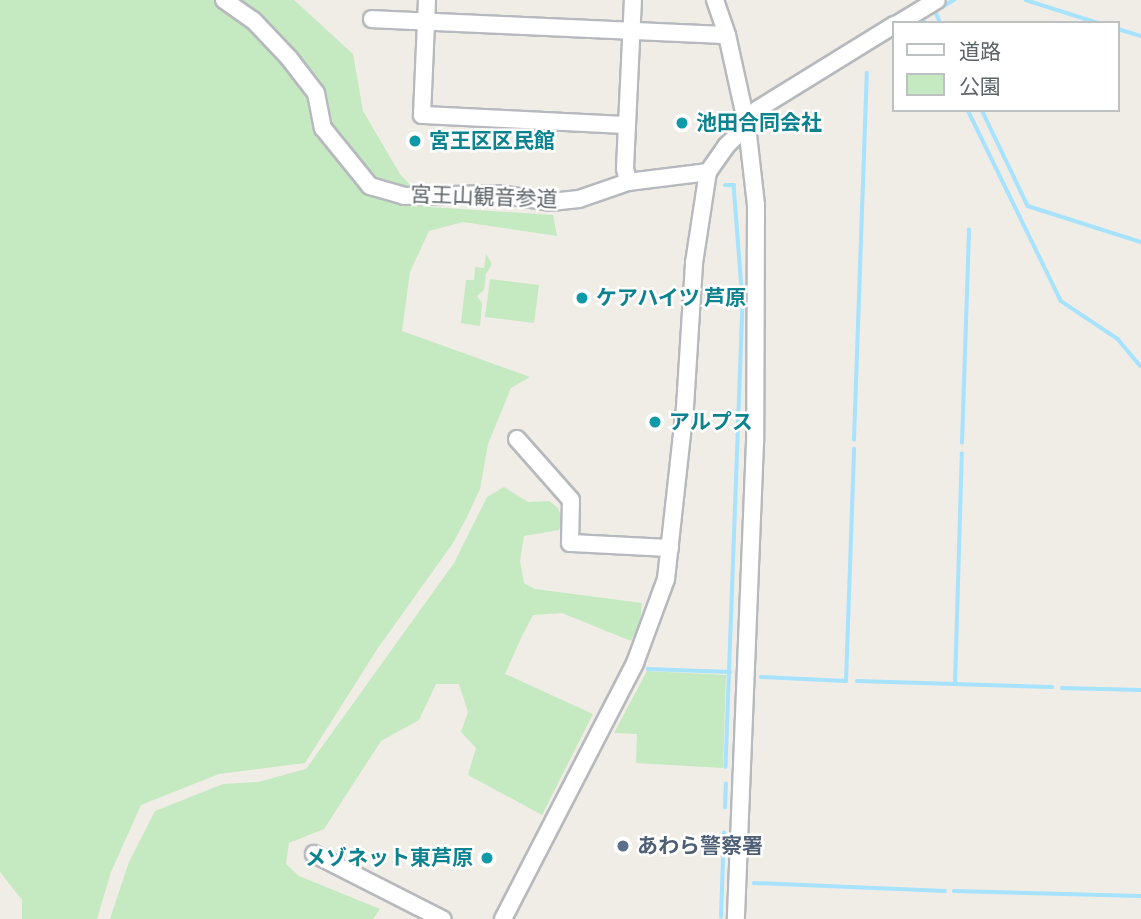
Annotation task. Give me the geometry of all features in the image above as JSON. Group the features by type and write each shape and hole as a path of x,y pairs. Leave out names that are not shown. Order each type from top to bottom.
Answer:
{"street":[{"name":"宮王山観音参道","path":"224,0 253,20 289,58 316,93 323,128 370,186 404,196 499,194 551,202 579,199 628,182 708,172"},
{"path":"427,0 422,115 627,125"},
{"path":"628,182 627,125 633,0"},
{"path":"715,0 727,35 747,126 756,205 758,334 736,919"},
{"path":"901,21 937,0"},
{"path":"372,19 727,35"},
{"path":"503,919 635,663 660,600 670,548 685,407 694,263 708,172 758,109 892,26"},
{"path":"517,439 571,500 570,543 670,548"},
{"path":"314,854 442,919"}],"green space":[{"path":"0,0 294,0 353,54 363,111 400,174 430,207 553,215 557,236 463,222 429,231 410,272 402,331 530,377 511,388 488,444 480,489 466,519 453,543 378,648 305,763 219,774 141,805 111,872 97,919 22,919 22,900 0,872"},
{"path":"486,254 492,264 486,274 484,290 477,296 482,303 480,326 461,323 466,280 474,280 475,267 484,268"},
{"path":"490,279 539,285 534,323 485,317"},
{"path":"504,487 528,502 549,501 558,508 562,519 559,530 524,536 520,561 524,583 535,589 642,603 640,622 631,641 562,613 533,615 522,636 505,674 593,714 542,815 468,775 476,748 461,732 468,712 459,684 436,684 419,720 381,741 324,829 289,843 286,864 299,876 380,909 373,919 110,919 129,862 155,811 223,784 258,782 306,769 454,563 487,497"},
{"path":"647,671 726,675 723,768 636,763 637,734 614,733"}],"waterway":[{"path":"939,21 935,11 954,0"},
{"path":"1026,0 1092,21"},
{"path":"1120,30 1141,36"},
{"path":"854,440 867,73"},
{"path":"969,112 1061,301 1118,339 1141,366"},
{"path":"983,112 1028,206 1141,242"},
{"path":"725,185 734,185 743,303 726,767"},
{"path":"962,443 969,230"},
{"path":"761,677 846,681 854,449"},
{"path":"857,681 955,684 962,454"},
{"path":"648,669 730,672"},
{"path":"955,684 1052,687"},
{"path":"1062,688 1141,690"},
{"path":"725,808 726,784"},
{"path":"721,917 724,833"},
{"path":"754,883 945,891"},
{"path":"954,891 1141,896"}],"place":[{"name":"池田合同会社","path":"682,123"},
{"name":"宮王区区民館","path":"415,141"},
{"name":"ケアハイツ 芦原","path":"582,298"},
{"name":"アルプス","path":"655,422"},
{"name":"あわら警察署","path":"623,846"},
{"name":"メゾネット東芦原","path":"487,858"}]}
